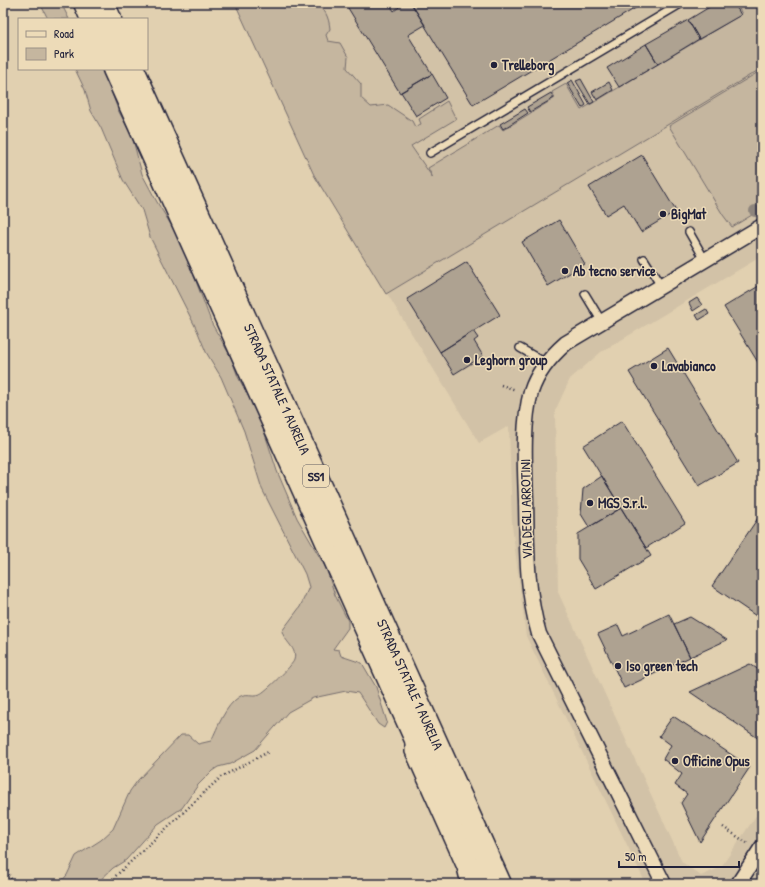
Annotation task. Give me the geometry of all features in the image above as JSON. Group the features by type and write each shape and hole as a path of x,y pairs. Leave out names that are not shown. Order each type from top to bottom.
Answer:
{"highway":[{"path":"84,3 92,18"},
{"path":"103,3 110,18"},
{"name":"STRADA STATALE 1 AURELIA","path":"114,70 481,884"},
{"name":"STRADA STATALE 1 AURELIA","path":"133,70 500,884"}],"street":[{"name":"VIA DEGLI ARROTINI","path":"664,884 539,634 532,608 527,566 524,459 530,395 546,363 566,343 762,226"},
{"path":"738,884 762,847"}],"lane":[{"path":"430,153 678,4"},
{"path":"689,232 705,260"},
{"path":"644,259 661,286"},
{"path":"585,294 602,322"},
{"path":"520,348 546,363"},
{"path":"410,726 409,752 461,868 466,884"}],"path":[{"path":"107,884 220,777 270,751"},
{"path":"723,827 748,843"},
{"path":"3,864 14,884"}],"shaded area":[{"path":"235,3 762,3 762,256 601,352 570,379 555,411 558,592 682,862 701,876 721,867 762,807 762,884 646,884 526,636 512,525 509,426 479,443 314,175"}],"green space":[{"path":"40,3 61,3 68,18 48,18"},
{"path":"235,3 314,3 321,7 326,13 330,29 326,35 328,41 340,43 348,57 347,68 361,84 361,98 371,107 388,105 412,121 415,127 421,124 419,119 447,101 456,119 411,146 433,178 428,168 499,125 503,130 555,98 552,92 566,84 581,110 742,14 736,3 762,3 762,68 386,294 314,175"},
{"path":"75,70 103,70 118,110 132,136 142,174 181,241 212,324 231,357 238,377 252,402 263,428 277,471 297,518 326,568 335,595 348,621 348,628 333,649 339,650 341,656 362,663 376,687 387,722 384,728 378,724 358,693 346,691 313,698 288,712 255,750 230,764 218,767 212,771 198,785 182,808 158,824 126,860 113,868 96,884 59,884 67,875 76,856 101,840 113,829 130,791 138,780 181,735 188,735 198,744 211,741 222,717 234,701 244,695 260,694 273,684 289,667 295,656 282,631 300,607 309,587 305,574 262,489 244,431 221,377 206,352 197,330 150,237 142,210 123,180 101,128 91,111 85,90"},
{"path":"760,71 762,75 762,209 732,227 723,215 669,126"}],"building":[{"path":"345,3 389,3 394,11 399,7 397,3 411,3 425,25 408,35 432,74 400,93"},
{"name":"Trelleborg","path":"411,3 644,3 473,105"},
{"path":"716,3 734,3 741,15 699,39 688,20"},
{"path":"688,20 699,39 658,64 646,44"},
{"path":"646,44 658,64 619,87 607,68"},
{"path":"432,74 446,98 416,116 401,92"},
{"path":"581,79 594,102 590,104 576,81"},
{"path":"572,80 586,105 582,108 567,83"},
{"path":"609,82 613,90 597,100 592,92"},
{"path":"551,93 554,98 530,112 527,107"},
{"path":"525,109 528,113 503,129 500,124"},
{"path":"642,155 676,211 641,232 624,204 606,215 589,187"},
{"path":"559,220 585,264 548,286 522,242"},
{"path":"467,262 500,315 440,352 407,299"},
{"path":"762,284 762,369 724,307"},
{"path":"697,298 702,305 693,311 689,303"},
{"path":"706,309 709,314 699,320 696,315"},
{"path":"473,331 478,338 474,341 483,356 454,374 440,352"},
{"path":"668,348 738,463 699,486 629,372"},
{"path":"622,421 685,523 646,548 583,446"},
{"path":"602,476 621,508 589,527 581,514 583,489"},
{"path":"621,508 651,556 596,589 578,559 578,534"},
{"path":"762,512 762,620 712,586"},
{"path":"669,614 690,657 624,688 598,634 618,625 623,636"},
{"path":"690,617 727,640 690,657 674,624"},
{"path":"750,664 762,672 762,741 690,692"},
{"path":"673,716 750,767 700,842 681,803 687,794 675,785 682,774 663,759 671,745 659,736"}],"place":[{"name":"Trelleborg","path":"494,65"},
{"name":"BigMat","path":"663,214"},
{"name":"Ab tecno service","path":"565,271"},
{"name":"Leghorn group","path":"467,360"},
{"name":"Lavabianco","path":"654,366"},
{"name":"MGS S.r.l.","path":"590,503"},
{"name":"Iso green tech","path":"618,666"},
{"name":"Officine Opus","path":"675,761"}]}
